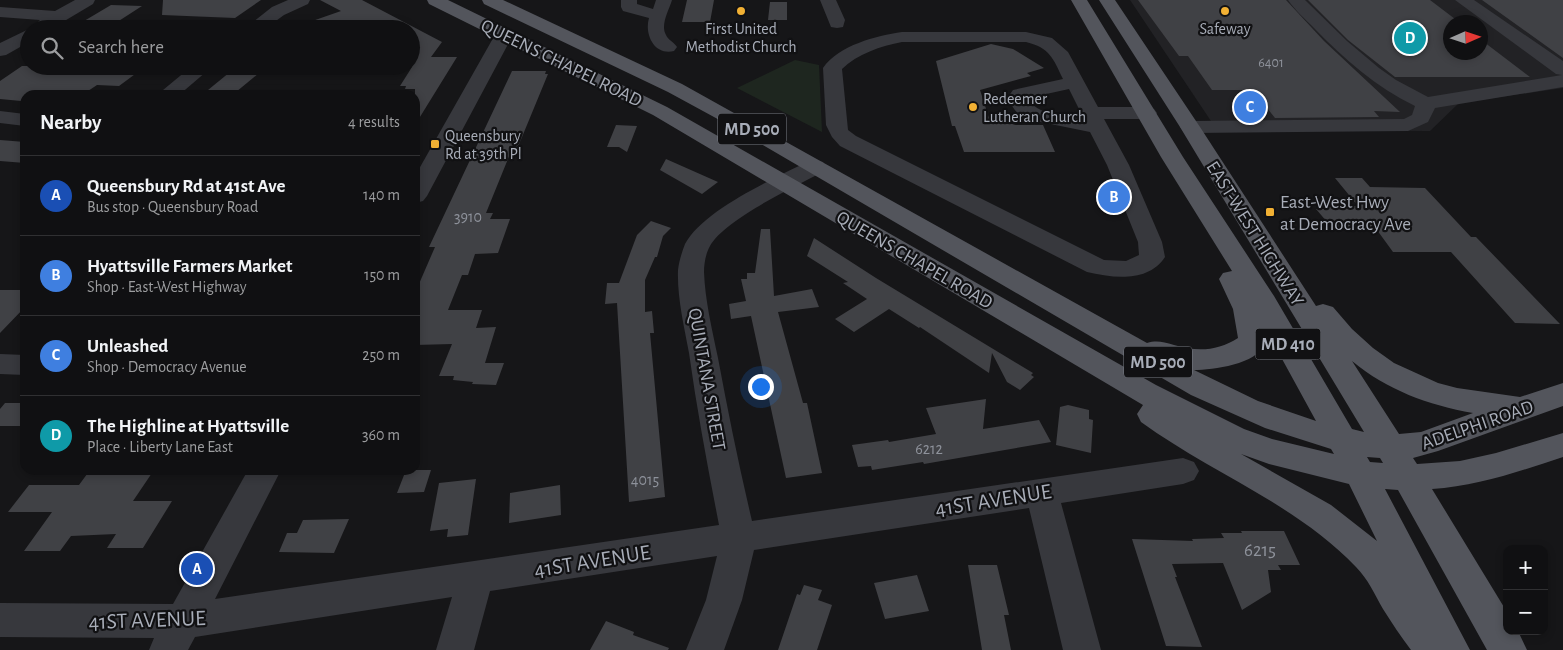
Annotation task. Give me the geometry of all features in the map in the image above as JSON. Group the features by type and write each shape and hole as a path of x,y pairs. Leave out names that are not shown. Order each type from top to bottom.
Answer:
{"main road":[{"name":"QUEENS CHAPEL ROAD","path":"435,0 660,111 1145,393 1233,438 1269,451 1360,474 1409,478"},
{"name":"QUEENS CHAPEL ROAD","path":"490,0 523,8 775,142 815,167 1223,399 1303,428 1342,439 1390,447"},
{"name":"EAST-WEST HIGHWAY","path":"1079,0 1172,157 1261,296 1342,439 1451,650"},
{"name":"EAST-WEST HIGHWAY","path":"1107,0 1190,127 1390,447 1508,650"},
{"path":"504,34 523,8"},
{"path":"1102,39 1151,87 1171,117 1190,127"},
{"path":"984,263 1151,348 1183,359 1201,361 1238,353 1252,342 1253,328 1243,298 1183,192 1172,157"},
{"path":"1226,185 1338,333 1365,359 1398,379 1430,393 1467,402 1526,407"},
{"path":"1066,347 1197,446 1289,494 1337,528 1370,557 1404,610 1434,650"},
{"name":"ADELPHI ROAD","path":"1390,447 1416,446 1563,394"},
{"name":"ADELPHI ROAD","path":"1409,478 1460,474 1496,466 1563,445"}],"street":[{"path":"54,20 87,0"},
{"path":"266,20 278,11 302,0"},
{"path":"629,0 629,8 662,8 654,27 659,41 668,47"},
{"path":"828,0 829,8 837,23"},
{"path":"1296,0 1361,69 1403,95 1426,104 1563,81"},
{"path":"1463,0 1563,70"},
{"path":"0,12 60,17"},
{"path":"420,178 424,164 504,34"},
{"path":"1026,37 1053,46 1059,52 1076,82 1118,165 1150,242 1152,257 1146,264 1119,270 1096,266 848,141 839,133 836,126 832,68 836,62 847,56 894,38 1026,37"},
{"path":"0,51 20,39"},
{"path":"173,90 193,75"},
{"path":"1076,82 1020,94 1018,97 1021,108 1037,116 1093,115 1144,108"},
{"path":"1190,127 1303,122 1408,125 1421,118 1426,104"},
{"path":"0,117 20,119"},
{"name":"QUINTANA STREET","path":"705,650 724,600 739,538 718,442 694,302 691,270 698,244 712,226 764,193 815,167"},
{"path":"0,364 20,365"},
{"name":"41ST AVENUE","path":"0,620 175,636 476,577 1183,471"},
{"path":"175,636 262,475"},
{"path":"1042,492 1082,650"},
{"path":"455,650 476,577"}],"shaded area":[{"path":"1130,0 1563,0 1563,88 1459,103 1430,131 1217,130"},
{"path":"795,60 819,65 822,132 737,88"}],"building":[{"path":"163,0 261,0 235,18 162,15"},
{"path":"320,0 362,0 400,20 315,20 341,11"},
{"path":"687,0 714,0 710,22 682,22"},
{"path":"1138,0 1286,0 1324,41 1400,112 1374,111 1379,117 1275,118 1253,90 1212,90 1188,56 1179,56"},
{"path":"1308,0 1430,0 1450,15 1443,15 1443,60 1488,60 1488,45 1530,77 1395,77 1348,40"},
{"path":"1482,0 1563,0 1563,58"},
{"path":"770,2 787,2 787,20 768,20"},
{"path":"111,5 142,6 120,20 86,20"},
{"path":"420,30 442,42 431,57 457,57 420,117 420,90 405,89 406,86 400,86 407,75 420,75"},
{"name":"Redeemer Lutheran Church","path":"991,44 1013,49 1044,68 1027,73 1031,76 980,90 989,118 1016,125 1043,125 1055,152 964,152 955,126 952,126 936,61"},
{"path":"20,67 20,75 134,75 119,86 97,85 90,90 20,90 20,101 0,99 0,81"},
{"path":"512,71 546,71 545,74 548,74 515,154 510,154 486,213 493,213 490,219 510,219 498,253 475,254 468,275 462,275 448,310 482,310 476,328 496,327 485,363 504,363 496,385 472,384 473,382 453,380 454,376 439,376 452,344 420,345 420,282 435,247 429,247"},
{"path":"226,75 257,75 238,90 208,90"},
{"path":"616,125 637,126 627,152 619,147 607,147"},
{"path":"0,140 20,142 20,163 0,161"},
{"path":"666,159 718,182 702,194 660,170"},
{"path":"1335,178 1362,178 1370,187 1425,188 1471,237 1476,237 1560,324 1515,323 1451,252 1393,252 1377,230 1333,229 1316,209 1328,209 1325,206 1358,206"},
{"path":"651,221 671,228 663,236 657,257 655,257 645,280 645,312 652,311 654,333 650,333 665,497 629,502 617,303 605,304 607,283 619,283 637,235"},
{"path":"761,229 770,229 774,296 812,289 819,307 778,312 803,403 807,403 822,473 786,478 751,316 731,319 729,304 746,301 741,279 747,279 747,273 755,273"},
{"path":"814,238 876,278 1033,373 1031,375 1034,377 1020,390 1007,382 992,353 989,373 920,327 889,309 854,332 835,319 867,299 843,283 848,282 807,256"},
{"path":"0,290 20,290 20,312 0,333"},
{"path":"986,399 983,429 1039,420 1051,442 924,464 923,462 872,470 871,466 858,467 852,445 888,440 889,442 936,434 926,408"},
{"path":"5,403 20,403 20,426 0,426 0,409"},
{"path":"1068,405 1089,410 1089,419 1093,420 1091,453 1056,445 1060,407"},
{"path":"420,470 431,470 424,492 397,493 404,475 420,475"},
{"path":"86,475 151,475 133,501 172,501 143,548 107,548 116,534 71,536 60,551 24,551 52,512 8,512 29,485 79,485"},
{"path":"476,479 468,535 447,537 448,529 430,531 439,483"},
{"path":"560,485 561,515 509,523 510,493"},
{"path":"349,519 334,553 279,552 287,533 297,533 303,520"},
{"path":"1241,531 1284,531 1300,565 1278,565 1281,570 1268,570 1271,592 1242,610 1223,563 1172,564 1177,577 1175,577 1202,647 1166,646 1132,539 1193,541 1192,539 1224,538 1221,533 1242,533"},
{"path":"968,565 997,565 1009,615 1004,615 1011,650 982,650"},
{"path":"917,575 929,611 885,619 874,583"},
{"path":"804,585 822,590 818,600 832,605 817,650 778,650 797,594 800,595"},
{"path":"606,621 634,632 633,635 669,648 668,650 590,650"}],"place":[{"name":"First United Methodist Church","path":"741,11"},
{"name":"Safeway","path":"1225,11"},
{"name":"The Highline at Hyattsville","path":"1410,38"},
{"name":"Redeemer Lutheran Church","path":"973,107"},
{"name":"Unleashed","path":"1250,107"},
{"name":"Queensbury Rd at 39th Pl","path":"435,144"},
{"name":"Hyattsville Farmers Market","path":"1114,197"},
{"name":"East-West Hwy at Democracy Ave","path":"1270,212"},
{"name":"Queensbury Rd at 41st Ave","path":"197,569"}]}
